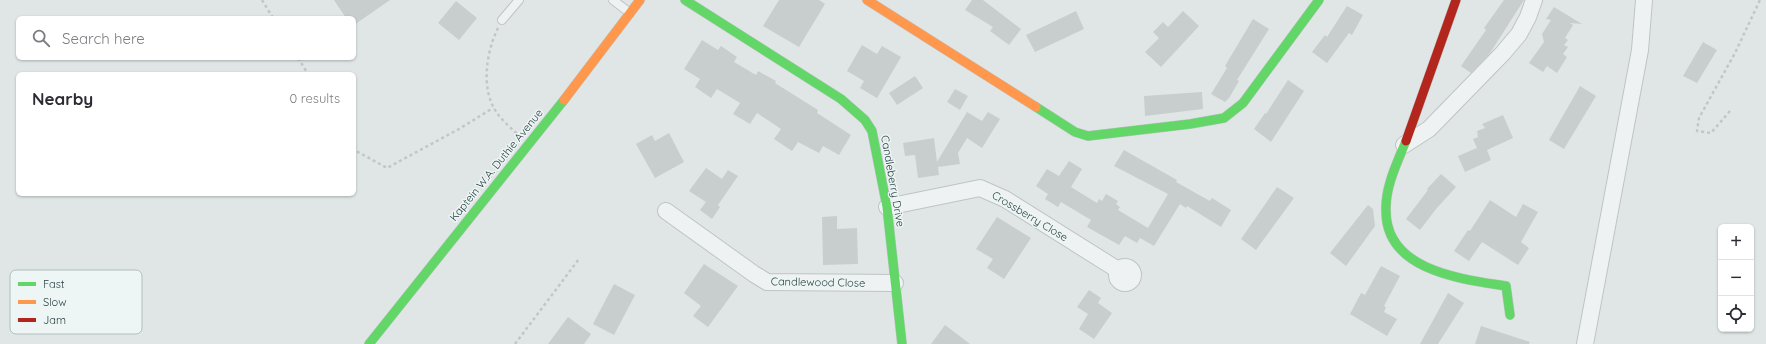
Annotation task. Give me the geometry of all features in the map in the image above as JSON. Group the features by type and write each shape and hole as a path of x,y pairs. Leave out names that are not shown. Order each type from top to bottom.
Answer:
{"street":[{"name":"Kaptein W.A. Duthie Avenue","path":"369,344 528,146 640,0"},
{"name":"Candleberry Drive","path":"685,0 855,109 872,131 887,207 902,344"},
{"path":"868,0 1075,132 1088,136 1099,136 1190,124 1224,118 1243,103 1319,0"},
{"path":"1456,0 1394,174 1386,204 1386,222 1393,237 1402,250 1423,265 1472,281 1506,286 1510,315"},
{"path":"1404,145 1429,129 1503,53 1519,34 1528,17 1534,0"},
{"path":"1585,344 1640,50 1644,0"},
{"name":"Crossberry Close","path":"887,207 980,188 1005,200 1118,270"},
{"name":"Candlewood Close","path":"666,211 767,282 895,283"}],"lane":[{"path":"502,20 520,0"},
{"path":"613,0 630,14"}],"path":[{"path":"262,0 272,16"},
{"path":"1730,111 1711,133 1698,132 1699,118 1735,53 1760,0"},
{"path":"502,20 493,39 486,72 494,108 528,146"},
{"path":"299,60 307,72"},
{"path":"356,149 358,152 387,168 494,108"},
{"path":"515,344 579,260"}],"building":[{"path":"334,0 390,0 356,24 356,16 345,16"},
{"path":"779,0 819,0 825,4 799,47 763,26"},
{"path":"972,0 983,0 1021,29 1009,45 990,31 993,27 965,10"},
{"path":"1504,0 1524,0 1490,53 1471,73 1461,66 1486,30 1484,28"},
{"path":"456,1 477,18 459,40 438,23"},
{"path":"1347,6 1363,15 1352,35 1349,33 1327,63 1312,52 1325,35 1327,37"},
{"path":"1554,7 1582,24 1570,23 1573,25 1565,38 1568,40 1564,45 1568,47 1563,54 1567,57 1557,73 1547,66 1543,72 1529,63 1544,42 1542,34 1551,20 1546,19"},
{"path":"1076,11 1084,29 1035,52 1026,35"},
{"path":"1183,11 1199,26 1161,67 1145,52 1159,38 1153,32 1163,22 1168,27"},
{"path":"1253,19 1269,29 1237,80 1239,81 1229,98 1225,102 1211,94 1227,68 1225,66"},
{"path":"702,40 718,50 721,46 737,57 734,62 756,75 758,71 776,81 775,83 818,110 817,113 851,135 839,155 823,146 819,153 798,142 792,151 774,139 781,129 757,113 750,124 733,114 740,103 717,89 711,98 695,87 700,79 684,69"},
{"path":"1703,42 1717,50 1697,83 1683,76"},
{"path":"862,45 877,54 882,46 901,57 877,98 860,88 864,81 847,71"},
{"path":"915,76 923,88 897,105 889,93"},
{"path":"1288,80 1304,91 1271,142 1254,129 1265,113 1266,114"},
{"path":"1580,86 1596,96 1564,149 1549,140"},
{"path":"955,89 968,96 960,110 947,102"},
{"path":"1202,92 1203,109 1145,116 1144,96"},
{"path":"967,112 982,121 988,112 1000,119 982,148 967,138 958,153 960,164 938,167 939,175 918,178 915,155 905,156 903,143 934,138 937,162"},
{"path":"1503,115 1513,138 1487,150 1491,160 1465,172 1458,156 1477,148 1473,139 1478,137 1477,131 1485,128 1482,124"},
{"path":"669,133 684,162 655,178 636,144 652,135 655,141"},
{"path":"1124,150 1177,180 1176,182 1210,201 1212,198 1231,210 1221,227 1187,206 1186,208 1180,204 1154,246 1140,238 1137,243 1125,236 1119,245 1087,227 1091,220 1061,202 1058,207 1045,199 1048,194 1036,186 1047,169 1059,176 1069,161 1082,169 1071,187 1097,203 1099,199 1102,201 1106,194 1118,201 1116,204 1120,207 1118,210 1148,228 1168,194 1114,166"},
{"path":"706,168 722,179 728,170 738,176 718,205 720,207 712,219 700,210 706,202 689,191"},
{"path":"1441,174 1456,187 1436,209 1420,230 1406,219 1428,190 1427,189"},
{"path":"1277,187 1294,198 1256,250 1241,239"},
{"path":"1490,200 1516,217 1523,204 1538,212 1521,242 1529,248 1518,265 1482,242 1469,261 1454,251 1468,230 1470,231"},
{"path":"1368,205 1373,209 1375,226 1346,266 1330,253"},
{"path":"837,216 837,229 857,228 858,264 823,265 822,217"},
{"path":"997,217 1031,238 1004,279 987,268 993,259 976,249"},
{"path":"704,264 738,286 708,327 693,316 701,306 684,293"},
{"path":"1381,266 1400,276 1384,306 1386,307 1384,312 1397,319 1387,336 1350,314 1361,293 1365,295"},
{"path":"614,284 635,295 614,335 593,324"},
{"path":"1089,290 1101,298 1098,303 1112,313 1094,339 1079,329 1088,314 1077,307"},
{"path":"1448,293 1464,303 1438,344 1420,344"},
{"path":"568,317 591,334 584,344 548,344"},
{"path":"945,325 970,344 931,344"},
{"path":"1481,326 1530,342 1529,344 1475,344"}],"traffic: fast":[{"path":"685,0 841,99 865,120 872,131 887,207 902,344"},
{"path":"1036,107 1075,132 1088,136 1190,124 1224,118 1243,103 1319,0"},
{"path":"369,344 564,100"},
{"path":"1406,141 1392,175 1387,193 1386,211 1389,231 1399,247 1412,259 1430,268 1469,280 1506,286 1510,315"}],"traffic: slow":[{"path":"564,100 640,0"},
{"path":"867,0 1036,107"}],"traffic: jam":[{"path":"1406,141 1456,0"}]}
